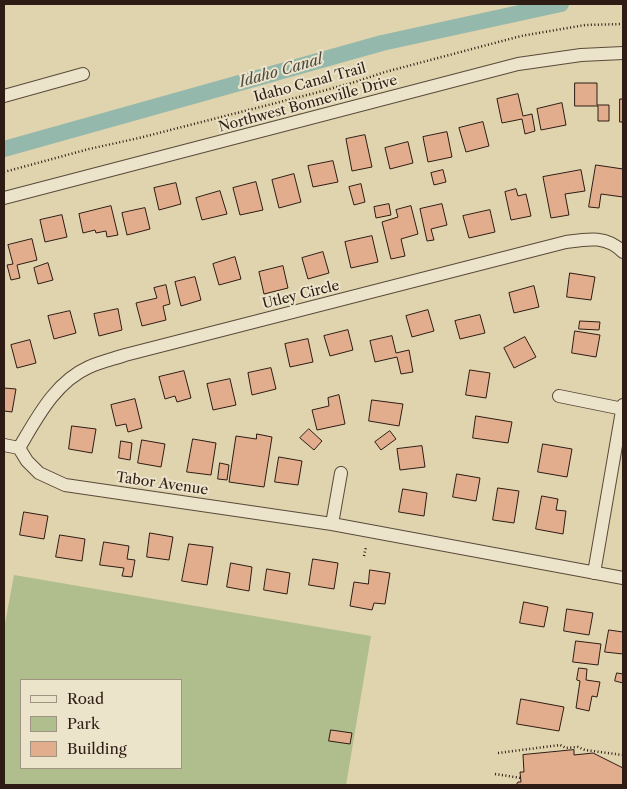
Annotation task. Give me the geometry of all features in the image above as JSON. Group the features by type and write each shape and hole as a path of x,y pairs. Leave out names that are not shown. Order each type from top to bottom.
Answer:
{"street":[{"name":"Northwest Bonneville Drive","path":"4,198 518,64 581,54 623,53"},
{"path":"4,96 82,74"},
{"name":"Utley Circle","path":"19,448 45,405 69,379 88,367 125,355 566,242 592,238 608,242 623,252"},
{"path":"559,396 623,408"},
{"path":"594,573 623,405"},
{"path":"4,445 19,448"},
{"name":"Tabor Avenue","path":"19,448 27,461 39,472 65,485 332,524 623,578"},
{"path":"332,524 341,473"}],"path":[{"name":"Idaho Canal Trail","path":"4,172 315,93 521,36 585,24 623,24"},
{"path":"364,556 366,547"},
{"path":"498,753 560,745 566,748 578,747 585,750 623,755"},
{"path":"495,774 521,778"}],"green space":[{"path":"14,575 371,636 346,785 4,785 4,629"}],"building":[{"path":"575,83 597,83 597,105 609,105 609,121 598,121 598,106 575,106"},
{"path":"518,94 523,116 532,114 535,131 525,134 522,119 502,123 497,99"},
{"path":"620,99 623,99 623,122 620,122"},
{"path":"562,103 566,125 541,130 537,109"},
{"path":"483,122 489,146 466,152 459,128"},
{"path":"447,132 452,157 428,162 423,137"},
{"path":"365,135 372,167 352,171 346,139"},
{"path":"408,142 413,163 390,169 385,148"},
{"path":"333,161 338,182 313,187 308,166"},
{"path":"596,165 623,169 623,197 601,194 599,208 589,207"},
{"path":"443,170 446,182 434,185 431,173"},
{"path":"581,170 585,191 565,194 569,215 551,218 543,177"},
{"path":"294,174 301,202 279,208 272,180"},
{"path":"256,182 263,210 240,215 233,188"},
{"path":"176,183 181,204 159,210 154,188"},
{"path":"361,184 365,202 354,205 349,187"},
{"path":"516,189 518,196 526,194 531,216 511,220 505,192"},
{"path":"220,191 227,214 202,220 196,198"},
{"path":"389,204 391,215 376,218 374,207"},
{"path":"442,204 447,225 431,229 434,240 427,241 420,209"},
{"path":"111,206 118,235 107,237 106,231 96,233 95,230 83,233 79,214"},
{"path":"411,206 418,234 401,239 405,256 391,259 382,222 398,217 396,210"},
{"path":"145,208 150,229 127,235 122,213"},
{"path":"490,210 495,232 469,238 463,216"},
{"path":"62,215 67,237 45,242 40,220"},
{"path":"372,236 378,262 351,268 345,242"},
{"path":"32,239 37,260 17,265 20,278 11,280 7,265 13,264 8,245"},
{"path":"323,252 329,273 308,279 302,258"},
{"path":"235,257 241,279 219,285 213,264"},
{"path":"48,263 53,280 38,284 34,268"},
{"path":"283,266 288,288 264,294 259,272"},
{"path":"570,273 595,277 591,300 567,297"},
{"path":"195,277 201,300 181,306 175,282"},
{"path":"166,285 170,304 163,306 166,320 142,326 136,303 157,298 154,288"},
{"path":"534,286 539,307 514,313 509,293"},
{"path":"118,309 122,330 99,336 94,314"},
{"path":"428,310 434,331 412,337 406,316"},
{"path":"70,311 76,333 54,339 48,316"},
{"path":"480,315 485,333 460,339 455,321"},
{"path":"580,321 600,322 599,330 579,329"},
{"path":"348,330 353,350 330,356 324,336"},
{"path":"575,331 600,335 596,357 572,353"},
{"path":"392,336 396,353 409,350 413,372 401,374 397,357 375,362 370,341"},
{"path":"525,337 536,357 514,368 504,348"},
{"path":"308,339 313,362 290,367 285,344"},
{"path":"30,340 36,363 17,368 11,345"},
{"path":"271,368 276,389 252,395 248,373"},
{"path":"470,370 490,373 486,398 466,395"},
{"path":"184,371 191,398 177,402 175,396 165,399 159,377"},
{"path":"230,379 236,405 213,410 207,384"},
{"path":"4,388 16,389 12,412 4,411"},
{"path":"339,395 345,424 317,430 312,410 329,406 328,398"},
{"path":"135,399 142,428 128,432 126,424 116,426 111,405"},
{"path":"372,400 403,404 399,426 369,421"},
{"path":"476,416 512,422 508,443 473,438"},
{"path":"72,426 96,429 92,453 69,449"},
{"path":"309,429 322,441 314,450 300,438"},
{"path":"390,431 396,439 381,450 375,442"},
{"path":"257,434 272,437 264,487 229,482 236,436 256,439"},
{"path":"193,439 216,443 211,475 187,472"},
{"path":"142,440 165,444 161,467 138,463"},
{"path":"121,441 132,443 130,460 119,458"},
{"path":"543,444 572,449 567,477 538,472"},
{"path":"422,446 425,467 400,470 397,449"},
{"path":"279,457 302,461 298,485 275,482"},
{"path":"220,463 229,465 227,480 218,479"},
{"path":"457,474 480,478 476,501 453,497"},
{"path":"498,488 519,491 514,523 493,520"},
{"path":"403,489 427,493 424,516 399,512"},
{"path":"542,496 558,499 556,510 566,511 563,534 536,529"},
{"path":"24,512 48,516 44,539 20,535"},
{"path":"150,533 173,537 169,560 147,557"},
{"path":"60,535 85,539 82,561 56,557"},
{"path":"104,542 129,546 127,559 135,560 132,577 122,576 124,568 100,565"},
{"path":"189,544 213,547 207,585 182,581"},
{"path":"313,559 338,563 334,589 309,585"},
{"path":"231,563 252,567 249,591 227,587"},
{"path":"267,569 290,573 287,594 264,590"},
{"path":"370,570 390,573 385,604 374,603 372,610 350,606 354,582 368,584"},
{"path":"524,602 548,607 544,627 520,623"},
{"path":"567,609 593,613 589,635 564,631"},
{"path":"609,630 623,632 623,654 605,652"},
{"path":"576,641 601,644 598,665 573,662"},
{"path":"579,668 587,669 586,680 600,682 597,697 592,696 589,711 576,708 580,681 577,680"},
{"path":"617,673 623,674 623,683 615,681"},
{"path":"521,699 564,707 559,731 517,724"},
{"path":"331,730 352,733 350,744 329,741"},
{"path":"574,750 574,755 593,753 623,768 623,785 516,785 518,782 521,782 520,772 524,772 523,755"}],"waterway":[{"name":"Idaho Canal","path":"4,149 382,43 561,4"}]}
